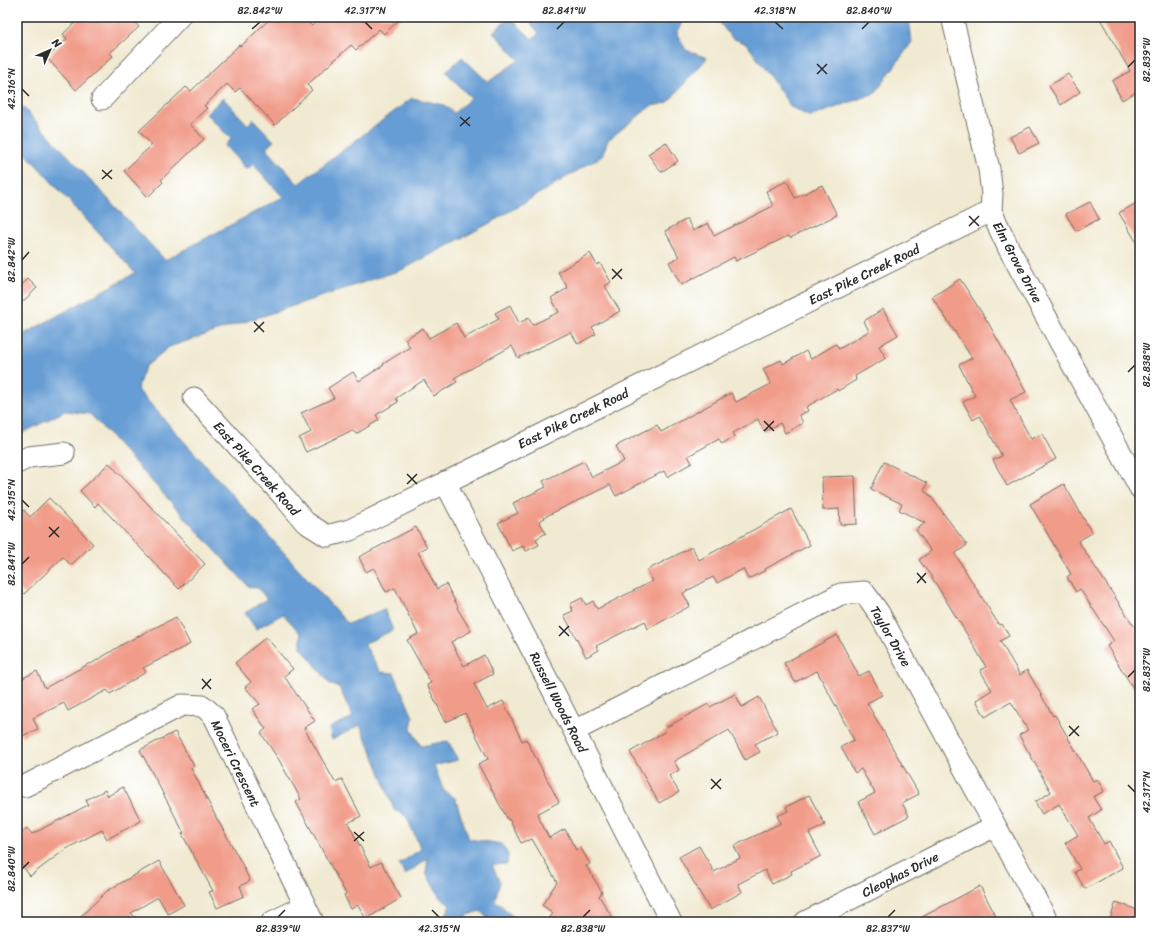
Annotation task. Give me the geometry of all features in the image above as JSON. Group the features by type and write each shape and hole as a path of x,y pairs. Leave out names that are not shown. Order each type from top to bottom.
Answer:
{"street":[{"path":"102,99 179,17"},
{"name":"Elm Grove Drive","path":"952,17 989,169 992,194 991,211 1009,249 1140,488"},
{"name":"East Pike Creek Road","path":"194,398 305,522 327,536 350,530 991,211"},
{"path":"17,463 29,457 64,453"},
{"name":"Russell Woods Road","path":"445,482 671,922"},
{"name":"Taylor Drive","path":"574,731 841,594 864,592 879,613 1048,922"},
{"name":"Moceri Crescent","path":"17,785 25,786 182,705 203,706 214,716 309,914"},
{"name":"Cleophas Drive","path":"805,922 995,826"},
{"path":"272,922 309,914"}],"water":[{"path":"510,17 532,39 539,33 525,17 684,17 677,34 686,50 707,58 667,103 651,106 608,140 602,156 490,223 404,269 169,347 145,367 137,389 348,624 384,609 393,630 364,644 381,672 394,673 413,717 411,729 421,746 448,741 458,760 434,766 444,791 455,798 469,839 502,844 508,855 507,864 492,865 500,882 495,900 519,922 491,922 480,911 468,915 465,922 443,922 450,905 440,898 426,873 428,858 405,875 399,864 421,849 406,816 394,810 378,766 360,725 332,740 329,728 353,717 339,687 331,685 301,647 301,634 283,614 256,629 245,613 267,599 258,588 249,587 90,414 65,411 17,436 17,338 135,273 17,144 17,101 165,260 283,197 253,164 247,170 225,146 231,139 206,114 223,98 248,125 253,119 274,141 266,148 298,184 412,98 444,105 454,113 471,98 446,72 462,57 488,82 519,60 493,32"},
{"path":"715,17 909,17 912,42 875,93 810,117 791,107 747,44 732,38"}],"building":[{"path":"81,17 130,17 139,27 110,53 113,56 76,90 47,58 67,39 63,34"},
{"path":"272,17 303,17 312,26 321,17 402,17 384,34 379,29 356,50 351,45 307,85 312,90 275,125 240,88 235,92 227,84 204,106 207,108 190,124 204,139 161,180 163,182 148,197 124,171 152,145 139,131 186,87 191,91 239,45 241,46"},
{"path":"1099,17 1140,17 1140,90 1122,100 1112,81 1130,71"},
{"path":"1068,74 1080,92 1061,105 1049,86"},
{"path":"1030,127 1039,143 1019,153 1010,137"},
{"path":"666,142 678,161 661,172 648,154"},
{"path":"787,181 795,198 822,185 837,215 790,238 788,236 736,261 734,257 681,285 669,262 679,257 665,231 687,219 693,231 708,223 714,236 773,206 766,191"},
{"path":"1140,201 1140,248 1119,213"},
{"path":"1090,202 1099,219 1076,231 1066,214"},
{"path":"590,253 597,265 600,263 611,282 605,286 620,311 592,327 596,334 578,344 571,332 518,358 512,346 454,378 457,382 434,396 424,380 396,398 398,402 376,415 379,420 356,434 353,430 306,452 299,438 311,432 301,413 334,398 328,388 353,372 359,381 410,347 405,339 423,328 429,338 456,323 464,338 499,319 495,313 510,305 519,323 529,318 532,325 559,312 551,298 568,288 558,272"},
{"path":"28,279 37,288 17,307 17,289"},
{"path":"960,279 989,324 1026,392 1010,400 1031,439 1042,434 1056,459 1007,486 993,460 1002,456 980,416 973,420 963,402 975,396 959,365 972,358 932,297"},
{"path":"883,309 898,335 879,346 886,358 855,376 856,380 806,407 808,411 799,415 803,423 785,433 780,423 764,432 758,419 733,433 735,436 722,444 719,439 688,456 692,463 667,477 664,471 616,496 610,485 544,517 545,518 539,521 546,533 536,539 539,545 526,551 523,546 512,551 498,523 518,513 513,503 546,487 543,481 584,461 592,477 624,461 616,446 657,425 661,432 731,393 736,402 771,384 763,369 781,360 783,364 806,351 811,359 836,344 839,349 869,331 864,321"},
{"path":"884,462 927,483 924,491 929,494 967,545 955,554 999,625 1002,624 1009,636 1000,641 1020,675 1027,670 1093,781 1097,779 1104,791 1093,797 1101,810 1089,818 1104,844 1109,841 1123,868 1085,889 1075,872 1080,869 1065,843 1078,835 1059,804 1042,814 1035,802 1051,792 1019,735 1028,730 1011,702 985,717 976,700 992,690 980,670 986,667 931,576 919,560 931,551 916,530 925,523 899,510 902,504 871,489"},
{"path":"109,463 205,564 179,589 98,503 95,507 80,491"},
{"path":"855,476 857,524 840,525 839,509 823,510 822,477"},
{"path":"1064,484 1092,533 1078,541 1140,635 1140,699 1107,646 1114,641 1080,589 1076,592 1067,577 1071,574 1030,504"},
{"path":"49,498 93,544 71,565 63,557 24,594 17,586 17,517 24,510 30,517"},
{"path":"791,509 810,545 748,579 743,569 717,583 713,577 683,593 690,606 648,629 645,621 596,646 599,650 586,657 564,615 573,611 570,604 582,598 586,605 593,601 597,609 653,581 647,570 692,547 699,560"},
{"path":"416,527 427,547 418,552 437,589 446,584 458,607 457,608 471,631 451,642 464,666 484,655 493,674 474,684 487,709 503,701 522,741 526,739 559,802 537,814 549,838 565,829 576,850 580,847 590,864 586,866 602,892 599,896 615,922 547,922 553,913 542,905 557,882 532,839 521,843 509,819 508,820 478,764 488,759 465,713 446,722 427,685 431,683 407,640 418,634 395,588 386,592 374,568 366,572 359,557"},
{"path":"176,617 190,644 143,668 146,672 110,694 107,690 68,711 64,703 33,718 38,729 22,736 17,725 17,681 37,671 45,688 90,663 91,664 123,644"},
{"path":"837,635 859,676 869,671 882,695 867,703 919,794 902,803 909,816 875,834 858,802 875,793 861,769 855,773 841,747 854,740 817,671 795,682 784,663"},
{"path":"266,637 293,669 284,676 315,721 304,728 335,782 342,779 361,816 348,823 371,867 381,862 401,898 366,919 358,905 351,909 344,895 346,894 296,802 301,799 279,760 261,733 266,729 252,709 260,704 245,687 251,682 235,663"},
{"path":"735,694 742,707 759,697 778,732 755,744 760,752 745,760 729,730 674,761 679,770 669,776 679,792 659,803 630,752 666,731 665,728 708,704 710,707"},
{"path":"175,732 194,766 191,768 250,881 240,886 244,896 217,908 209,892 213,891 182,834 184,833 140,750"},
{"path":"123,787 141,821 107,839 102,830 66,849 30,876 17,859 17,836 27,828 32,834 88,805 86,800 105,790 108,796"},
{"path":"809,795 825,825 809,833 821,856 791,871 792,874 772,884 765,870 738,884 742,892 710,910 679,857 699,846 714,872 740,858 734,846 781,823 777,816 788,811 786,807"},
{"path":"159,861 184,905 168,914 158,897 131,913 140,922 75,922 107,891"},
{"path":"980,886 999,922 913,922"},
{"path":"1116,902 1140,911 1140,922 1109,922"}]}
